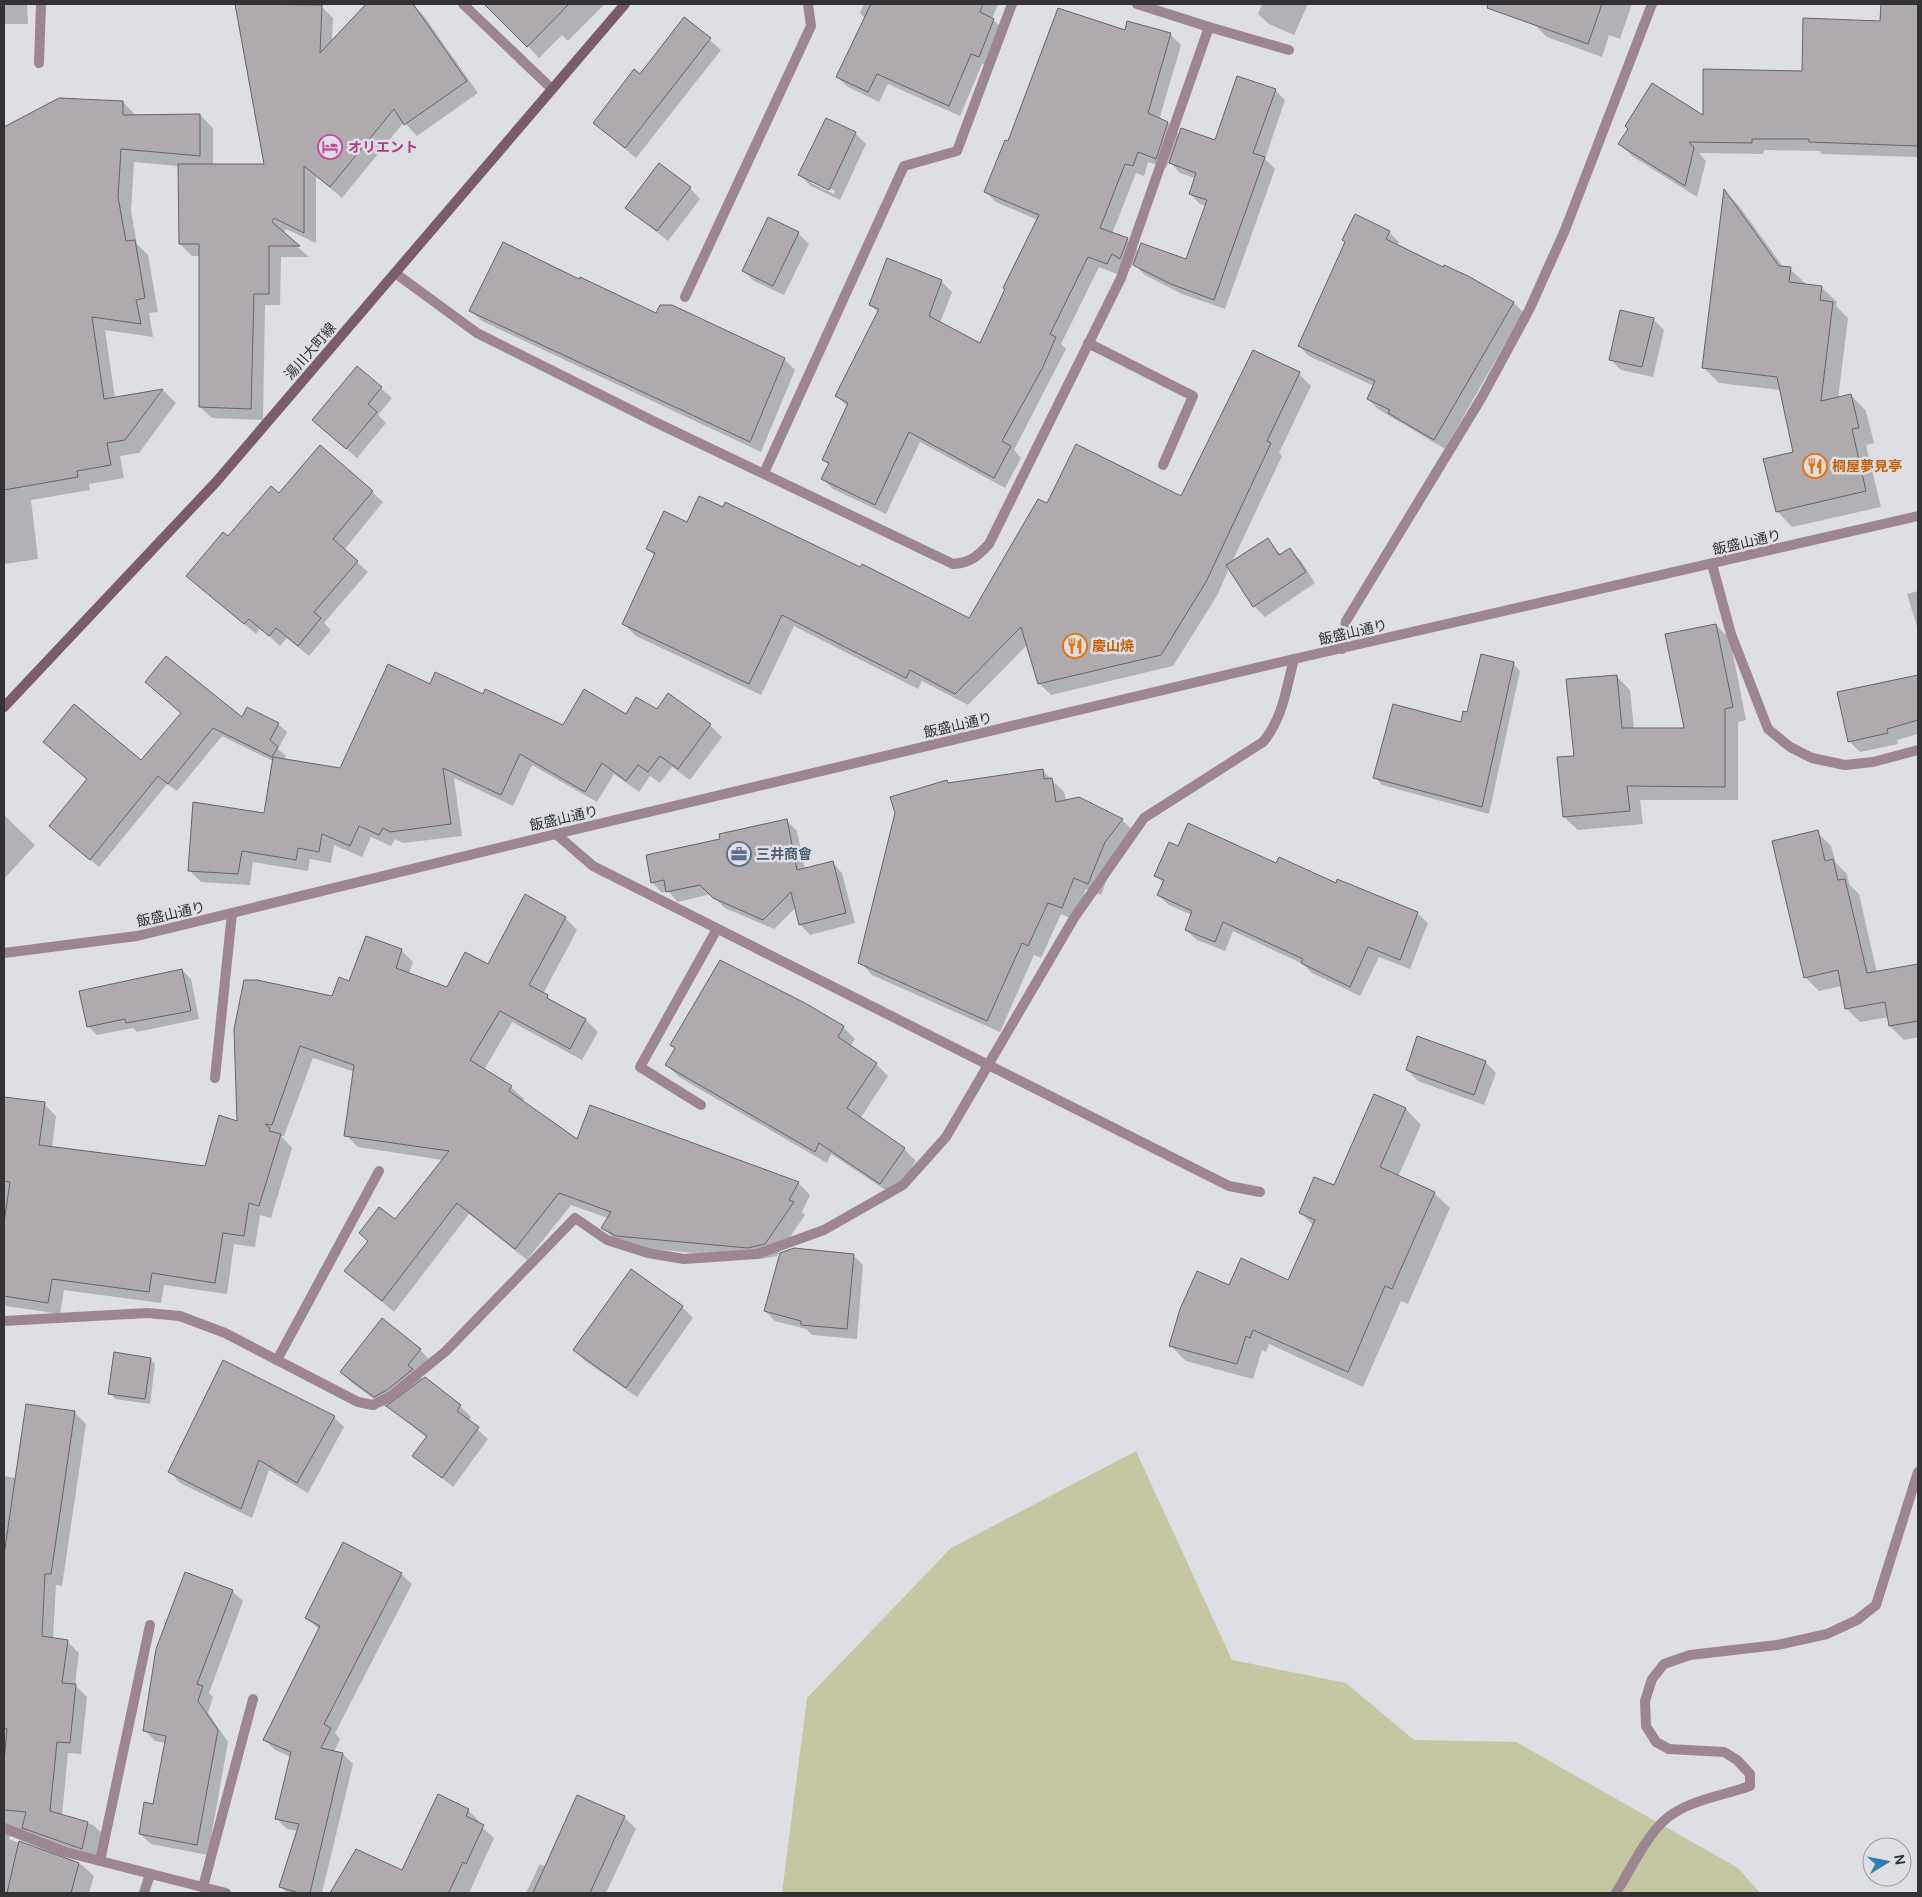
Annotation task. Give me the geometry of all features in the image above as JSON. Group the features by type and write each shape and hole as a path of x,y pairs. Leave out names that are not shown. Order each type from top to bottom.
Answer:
{"main road":[{"name":"湯川大町線","path":"4,707 217,481 625,4"}],"street":[{"path":"39,63 41,4"},
{"path":"463,4 552,90"},
{"path":"685,297 811,26 808,4"},
{"path":"764,473 904,166 957,151 1012,4"},
{"path":"1137,4 1209,28 1289,50"},
{"path":"1342,649 1346,620 1482,397 1530,308 1565,230 1652,4"},
{"path":"395,273 477,333 953,564 975,559 989,544 1121,278 1209,28"},
{"path":"1088,343 1194,396 1163,465"},
{"name":"飯盛山通り","path":"4,953 137,936 556,834 1294,659 1918,516"},
{"path":"1712,564 1731,634 1768,729 1790,746 1812,758 1845,764 1873,762 1918,750"},
{"path":"4,1321 147,1313 180,1316 225,1333 358,1402 373,1405 391,1396 446,1351 575,1218 607,1240 648,1253 684,1259 757,1254 824,1230 903,1185 946,1137 1074,918 1144,818 1264,742 1275,728 1294,659"},
{"path":"556,834 593,866 716,929 1229,1186 1260,1192"},
{"path":"215,1078 232,913"},
{"path":"701,1105 640,1067 716,929"},
{"path":"277,1360 379,1171"},
{"path":"1616,1893 1655,1830 1672,1813 1693,1803 1750,1786 1750,1774 1737,1760 1724,1752 1669,1749 1656,1742 1646,1726 1645,1701 1652,1679 1664,1664 1690,1655 1778,1645 1827,1634 1857,1620 1876,1605 1918,1472"},
{"path":"100,1862 150,1625"},
{"path":"203,1887 253,1699"},
{"path":"4,1828 65,1852 226,1893"},
{"path":"144,1893 150,1874"}],"green space":[{"path":"1136,1451 1232,1660 1346,1683 1414,1740 1516,1742 1738,1868 1760,1893 782,1893 807,1698 951,1548"}],"building":[{"path":"235,4 322,5 320,53 366,4 413,4 467,81 404,125 394,109 330,187 304,166 304,233 274,218 272,222 300,246 269,246 269,294 254,294 251,409 199,407 199,244 179,244 178,164 264,164"},
{"path":"484,4 569,4 527,47"},
{"path":"871,4 983,4 980,12 994,19 979,57 971,54 949,106 877,74 868,92 836,77"},
{"path":"1488,4 1602,4 1588,44 1487,8"},
{"path":"1881,4 1918,4 1918,146 1809,142 1809,139 1752,139 1752,143 1689,142 1694,148 1685,186 1618,144 1628,129 1625,126 1652,83 1703,115 1703,69 1802,71 1803,18 1880,21"},
{"path":"1058,8 1125,30 1127,21 1171,33 1148,113 1168,122 1156,159 1138,152 1133,166 1125,164 1100,228 1128,238 1120,259 1112,254 1107,264 1088,257 1050,334 1056,337 1043,367 1002,441 1011,446 994,478 909,432 875,505 821,479 829,463 822,460 848,403 835,396 879,309 869,305 887,258 942,280 929,316 980,343 1005,289 1003,288 1039,215 984,192 1005,140 1008,141"},
{"path":"684,17 711,38 625,148 593,123 634,69 640,74"},
{"path":"1237,76 1276,89 1253,153 1265,157 1214,300 1171,284 1133,265 1141,243 1186,259 1207,200 1189,194 1196,173 1169,163 1181,128 1215,140"},
{"path":"59,98 123,101 123,115 200,114 200,156 121,149 118,197 126,241 135,240 145,298 136,300 141,324 92,317 104,399 163,389 125,440 107,443 111,465 77,471 78,477 4,490 4,127"},
{"path":"826,118 856,132 829,190 798,175"},
{"path":"659,163 691,187 657,231 625,208"},
{"path":"1724,189 1779,266 1791,267 1789,282 1822,286 1820,300 1833,302 1821,401 1851,394 1859,428 1852,429 1866,491 1776,512 1763,459 1793,452 1777,377 1702,368"},
{"path":"1355,214 1390,231 1386,239 1443,267 1444,265 1468,276 1514,302 1434,440 1388,413 1390,410 1367,399 1375,381 1298,346 1345,242 1342,240"},
{"path":"768,217 799,232 773,286 742,271"},
{"path":"503,242 579,279 580,277 656,313 660,305 672,305 785,358 750,442 469,311"},
{"path":"1620,310 1654,318 1642,367 1609,360"},
{"path":"1253,350 1300,372 1267,441 1271,443 1206,582 1161,655 1038,684 1021,627 955,694 910,670 906,678 782,615 749,684 622,624 655,553 646,549 664,511 687,522 699,496 723,507 725,502 860,567 862,564 969,618 1038,499 1047,503 1076,444 1181,496"},
{"path":"357,366 382,387 368,404 377,412 346,449 312,420"},
{"path":"320,445 373,491 333,539 358,561 314,612 321,618 298,646 276,628 269,636 249,619 244,624 186,576 223,532 228,536 271,486 279,493"},
{"path":"1268,538 1279,555 1290,548 1306,572 1253,607 1226,565"},
{"path":"1716,624 1733,707 1725,709 1725,787 1627,786 1630,811 1563,817 1557,757 1574,756 1566,679 1617,675 1622,728 1684,728 1665,634"},
{"path":"1481,654 1514,662 1482,807 1373,778 1393,704 1461,722 1463,711 1467,712"},
{"path":"166,656 242,717 247,707 279,723 270,740 278,747 272,757 213,728 168,784 158,776 90,860 49,826 87,779 43,742 74,704 141,760 181,713 145,682"},
{"path":"388,664 430,684 435,672 483,694 485,689 563,725 584,689 626,714 636,697 657,709 668,693 711,724 678,769 660,756 648,772 638,765 626,781 602,763 585,792 520,754 501,795 443,768 451,824 390,832 383,828 379,835 359,826 350,846 322,834 319,852 298,848 296,860 242,851 238,874 188,871 193,802 264,813 273,757 340,768"},
{"path":"1918,675 1918,720 1887,729 1888,733 1848,742 1837,692"},
{"path":"1043,769 1044,779 1052,778 1056,802 1079,797 1123,819 1105,842 1088,884 1074,878 1062,908 1048,903 1028,946 1022,943 987,1021 858,963 895,813 890,797 947,780 948,783"},
{"path":"787,819 797,870 833,861 846,913 799,925 791,892 763,920 713,898 700,885 666,892 664,880 651,883 646,855 720,839 719,834"},
{"path":"1188,823 1276,863 1279,857 1336,883 1337,879 1418,912 1400,960 1368,947 1350,987 1301,963 1303,959 1223,922 1215,942 1185,930 1192,911 1157,895 1164,880 1154,876 1169,842 1178,846"},
{"path":"1818,830 1825,861 1833,859 1838,880 1845,879 1867,973 1918,964 1918,1021 1889,1026 1885,1002 1845,1009 1838,970 1804,978 1772,841"},
{"path":"525,894 566,917 529,985 548,995 547,998 586,1019 570,1049 500,1011 470,1060 512,1086 509,1091 577,1139 590,1105 799,1182 789,1200 794,1202 765,1244 748,1248 616,1236 601,1228 611,1212 559,1193 515,1249 457,1203 382,1301 344,1271 368,1241 359,1233 379,1207 395,1219 449,1151 344,1136 354,1065 300,1046 272,1125 265,1124 270,1128 269,1131 281,1134 259,1206 249,1203 244,1236 223,1233 215,1283 152,1273 149,1292 52,1279 48,1303 4,1296 4,1223 10,1182 4,1181 4,1097 45,1102 39,1145 205,1166 219,1115 237,1121 234,1029 244,980 257,980 332,996 339,977 349,981 366,936 402,949 396,968 447,987 465,952 488,964"},
{"path":"720,960 805,1003 844,1026 838,1037 877,1063 847,1108 905,1148 880,1184 819,1143 815,1152 665,1065 675,1048 670,1045"},
{"path":"182,969 191,1011 126,1023 125,1019 87,1027 79,991"},
{"path":"1417,1036 1486,1061 1474,1095 1406,1070"},
{"path":"1374,1094 1406,1108 1380,1167 1435,1192 1392,1289 1385,1286 1348,1372 1253,1330 1250,1338 1246,1336 1237,1364 1169,1346 1180,1309 1197,1271 1229,1285 1241,1258 1288,1280 1315,1220 1299,1213 1314,1177 1334,1185"},
{"path":"794,1248 854,1254 847,1329 801,1325 801,1321 764,1311 780,1253"},
{"path":"631,1269 683,1306 626,1388 573,1350"},
{"path":"382,1318 421,1349 408,1365 413,1369 387,1390 374,1397 340,1372"},
{"path":"114,1352 151,1358 145,1399 108,1394"},
{"path":"223,1360 335,1416 297,1483 259,1460 241,1509 168,1472"},
{"path":"425,1377 461,1405 457,1411 479,1427 442,1478 412,1456 427,1436 386,1406"},
{"path":"26,1404 75,1411 51,1574 45,1574 42,1636 68,1640 62,1683 76,1684 70,1743 57,1742 50,1811 88,1822 82,1849 22,1828 26,1812 4,1810 4,1762 7,1729 4,1728 4,1555"},
{"path":"343,1542 402,1573 324,1724 331,1728 321,1748 343,1753 310,1893 299,1893 279,1887 299,1824 275,1819 291,1752 263,1740 320,1626 305,1618"},
{"path":"185,1572 233,1590 197,1684 203,1686 198,1701 218,1730 197,1845 139,1834 144,1802 153,1804 166,1736 143,1731 156,1649"},
{"path":"438,1794 469,1809 466,1816 484,1825 466,1864 463,1862 449,1892 452,1893 330,1893 356,1849 402,1870"},
{"path":"577,1795 625,1816 590,1893 533,1893"},
{"path":"19,1841 79,1863 71,1893 7,1893"}],"place":[{"name":"オリエント","path":"330,147"},
{"name":"桐屋夢見亭","path":"1815,466"},
{"name":"慶山焼","path":"1075,646"},
{"name":"三井商會","path":"739,854"}]}
